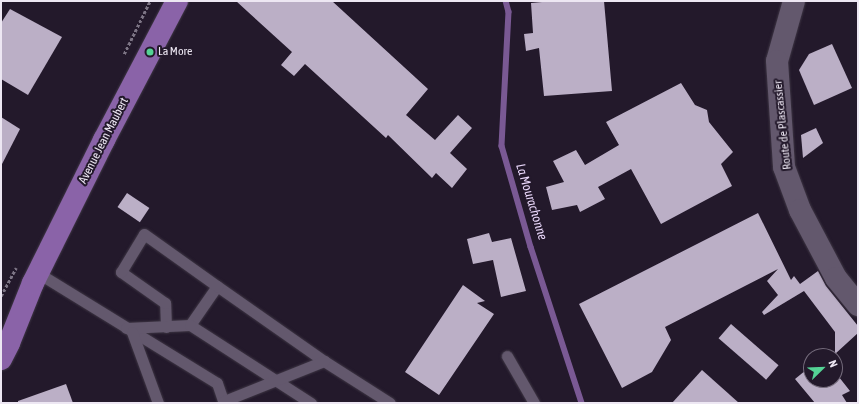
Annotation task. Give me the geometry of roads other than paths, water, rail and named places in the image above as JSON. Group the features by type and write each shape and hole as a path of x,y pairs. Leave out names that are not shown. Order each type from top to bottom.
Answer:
{"main road":[{"name":"Avenue Jean Maubert","path":"1,359 35,278 104,140 177,1"},
{"name":"Avenue Jean Maubert","path":"1,329 35,278"}],"street":[{"name":"Route de Plascassier","path":"794,1 777,61 784,167 800,210 836,278 858,305"}],"lane":[{"path":"166,327 164,303 121,272 144,234 324,361 390,403"},
{"path":"35,278 129,330 217,383 224,402 324,361"},
{"path":"190,325 217,286"},
{"path":"129,330 190,325 311,403"},
{"path":"129,330 158,403"},
{"path":"507,356 534,403"}],"waterway":[{"name":"La Mourachonne","path":"506,1 509,12 502,146 531,247 582,403"}],"place":[{"name":"La More","path":"150,52"}]}
